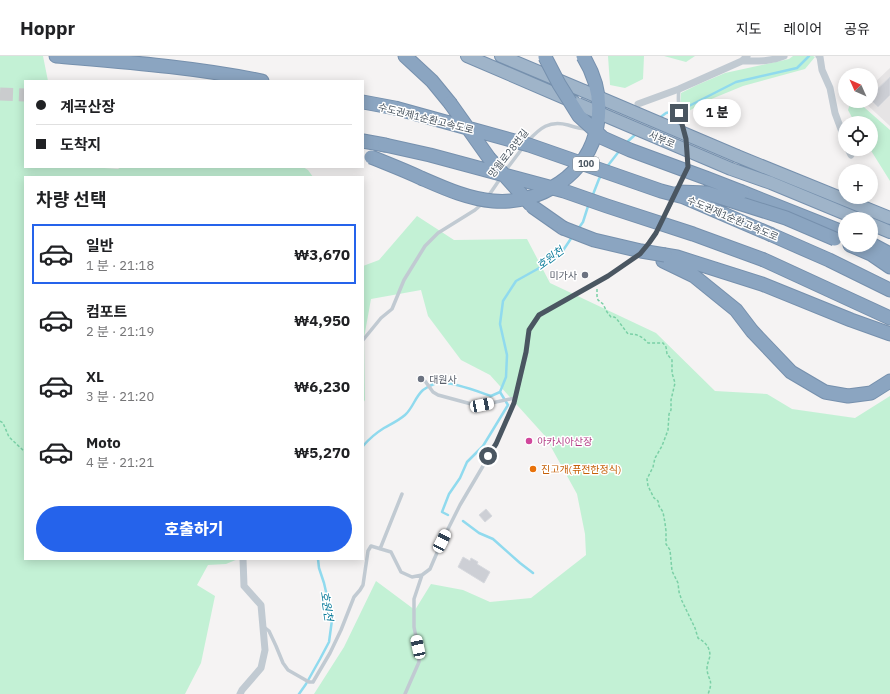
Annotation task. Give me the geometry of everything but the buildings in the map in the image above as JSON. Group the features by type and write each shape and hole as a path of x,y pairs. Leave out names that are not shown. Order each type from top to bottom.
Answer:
{"highway":[{"path":"56,56 191,69 257,80"},
{"path":"405,56 432,82 450,103 489,158 533,207 563,228 594,240 664,258 694,276 736,310 752,331 791,372 825,392 848,396 871,393 890,381"},
{"name":"서부로","path":"467,56 578,104 841,212"},
{"name":"서부로","path":"501,56 737,156 890,218"},
{"path":"545,56 559,84 579,116 603,138 630,150 742,192 838,236"},
{"path":"367,156 456,192 484,200 502,202 518,201 543,194 560,183 576,168 587,154 595,136 599,116 598,94 592,74 583,56"},
{"name":"수도권제1순환고속도로","path":"364,102 395,108 530,145 661,191 684,197 829,260 890,290"},
{"path":"364,141 430,155 564,191 694,234 764,260 890,318"},
{"path":"661,191 707,193 786,218 838,237"},
{"path":"878,227 890,232"},
{"path":"878,251 890,254"},
{"path":"874,252 890,267"},
{"path":"664,258 676,257 762,284 890,334"}],"street":[{"path":"638,104 679,89 745,59 760,62 784,56"},
{"path":"820,56 822,70 830,88 838,120"},
{"path":"240,694 261,668 265,650 261,605 244,586 243,560"}],"lane":[{"path":"679,89 677,100 686,139"},
{"path":"622,114 638,104"},
{"path":"609,120 615,117"},
{"name":"망월로28번길","path":"364,339 381,318 392,309 404,280 425,246 438,233 475,210 485,201 512,162 531,138 545,125 566,125 580,129 589,129 603,123"},
{"path":"264,626 269,631 283,663 288,670 309,682 312,682 330,653 341,630 354,596 363,586 368,552 371,546 391,552 402,572 412,577 422,575 430,569 460,505 496,444 514,403 526,352 529,330 539,315 608,276 640,254 659,226 688,167 687,146"},
{"path":"425,381 433,392 438,395 475,405 482,405 515,398"},
{"path":"380,549 402,494"},
{"path":"405,694 419,662 414,626 414,599 422,575"}],"path":[{"path":"595,283 598,291 598,300 603,304 607,312 612,317 616,318 628,334 638,335 648,343 663,344 666,347 667,354 672,360 674,383 668,430 647,479 648,486 663,512 666,531 666,544 670,550 672,571 678,583 679,592 698,638 709,648 710,657 707,670 711,681 711,687 708,694"},
{"path":"0,421 3,423 9,436 24,451"}],"shaded area":[{"path":"890,68 890,126 871,108 878,108 878,79"}],"green space":[{"path":"0,56 43,56 48,80 24,80 24,168 305,168 312,176 24,176 24,560 236,560 226,564 208,565 197,585 215,596 201,663 185,694 0,694"},
{"path":"608,56 644,56 643,79 625,88 610,85"},
{"path":"664,56 695,56 686,62"},
{"path":"793,56 815,57 805,69 743,86 704,102 684,114 680,106 681,93 697,85 725,73 789,59"},
{"path":"849,108 865,108 874,116 851,116 848,110"},
{"path":"878,119 890,130 890,181 874,156 878,156"},
{"path":"417,216 454,240 527,239 550,283 656,333 715,391 767,394 792,409 855,418 890,396 890,694 314,694 344,647 376,581 415,610 431,584 463,590 490,602 531,598 586,555 585,534 577,494 545,436 490,375 461,360 428,316 421,290 371,299 364,338 364,266 379,260"},
{"path":"364,338 365,400 364,402"}],"waterway":[{"name":"호원천","path":"658,119 666,113 683,109 736,82 797,68 809,56"},
{"name":"호원천","path":"626,143 637,133"},
{"name":"호원천","path":"606,168 620,150"},
{"name":"호원천","path":"592,197 602,174"},
{"name":"호원천","path":"578,229 583,222 589,203"},
{"name":"호원천","path":"364,445 378,432 405,415 420,393 424,389 435,384 448,383 472,389 491,396 500,392 506,377 507,355 500,324 503,301 516,281 541,267 562,252 572,237"},
{"path":"448,515 442,512 449,494 460,478 467,462 483,446 508,405 500,392"},
{"path":"463,521 479,533 493,539 533,573"},
{"name":"호원천","path":"299,694 329,642 332,620 318,560"}],"tunnel":[{"path":"0,94 24,95"}],"place":[{"name":"미가사","path":"585,275"},
{"name":"대원사","path":"421,379"},
{"name":"아카시아산장","path":"529,441"},
{"name":"진고개(퓨전한정식)","path":"533,469"}],"route":[{"path":"488,456 496,444 514,403 526,352 529,330 539,315 608,276 640,254 656,233 688,167 686,139 679,113"}]}
